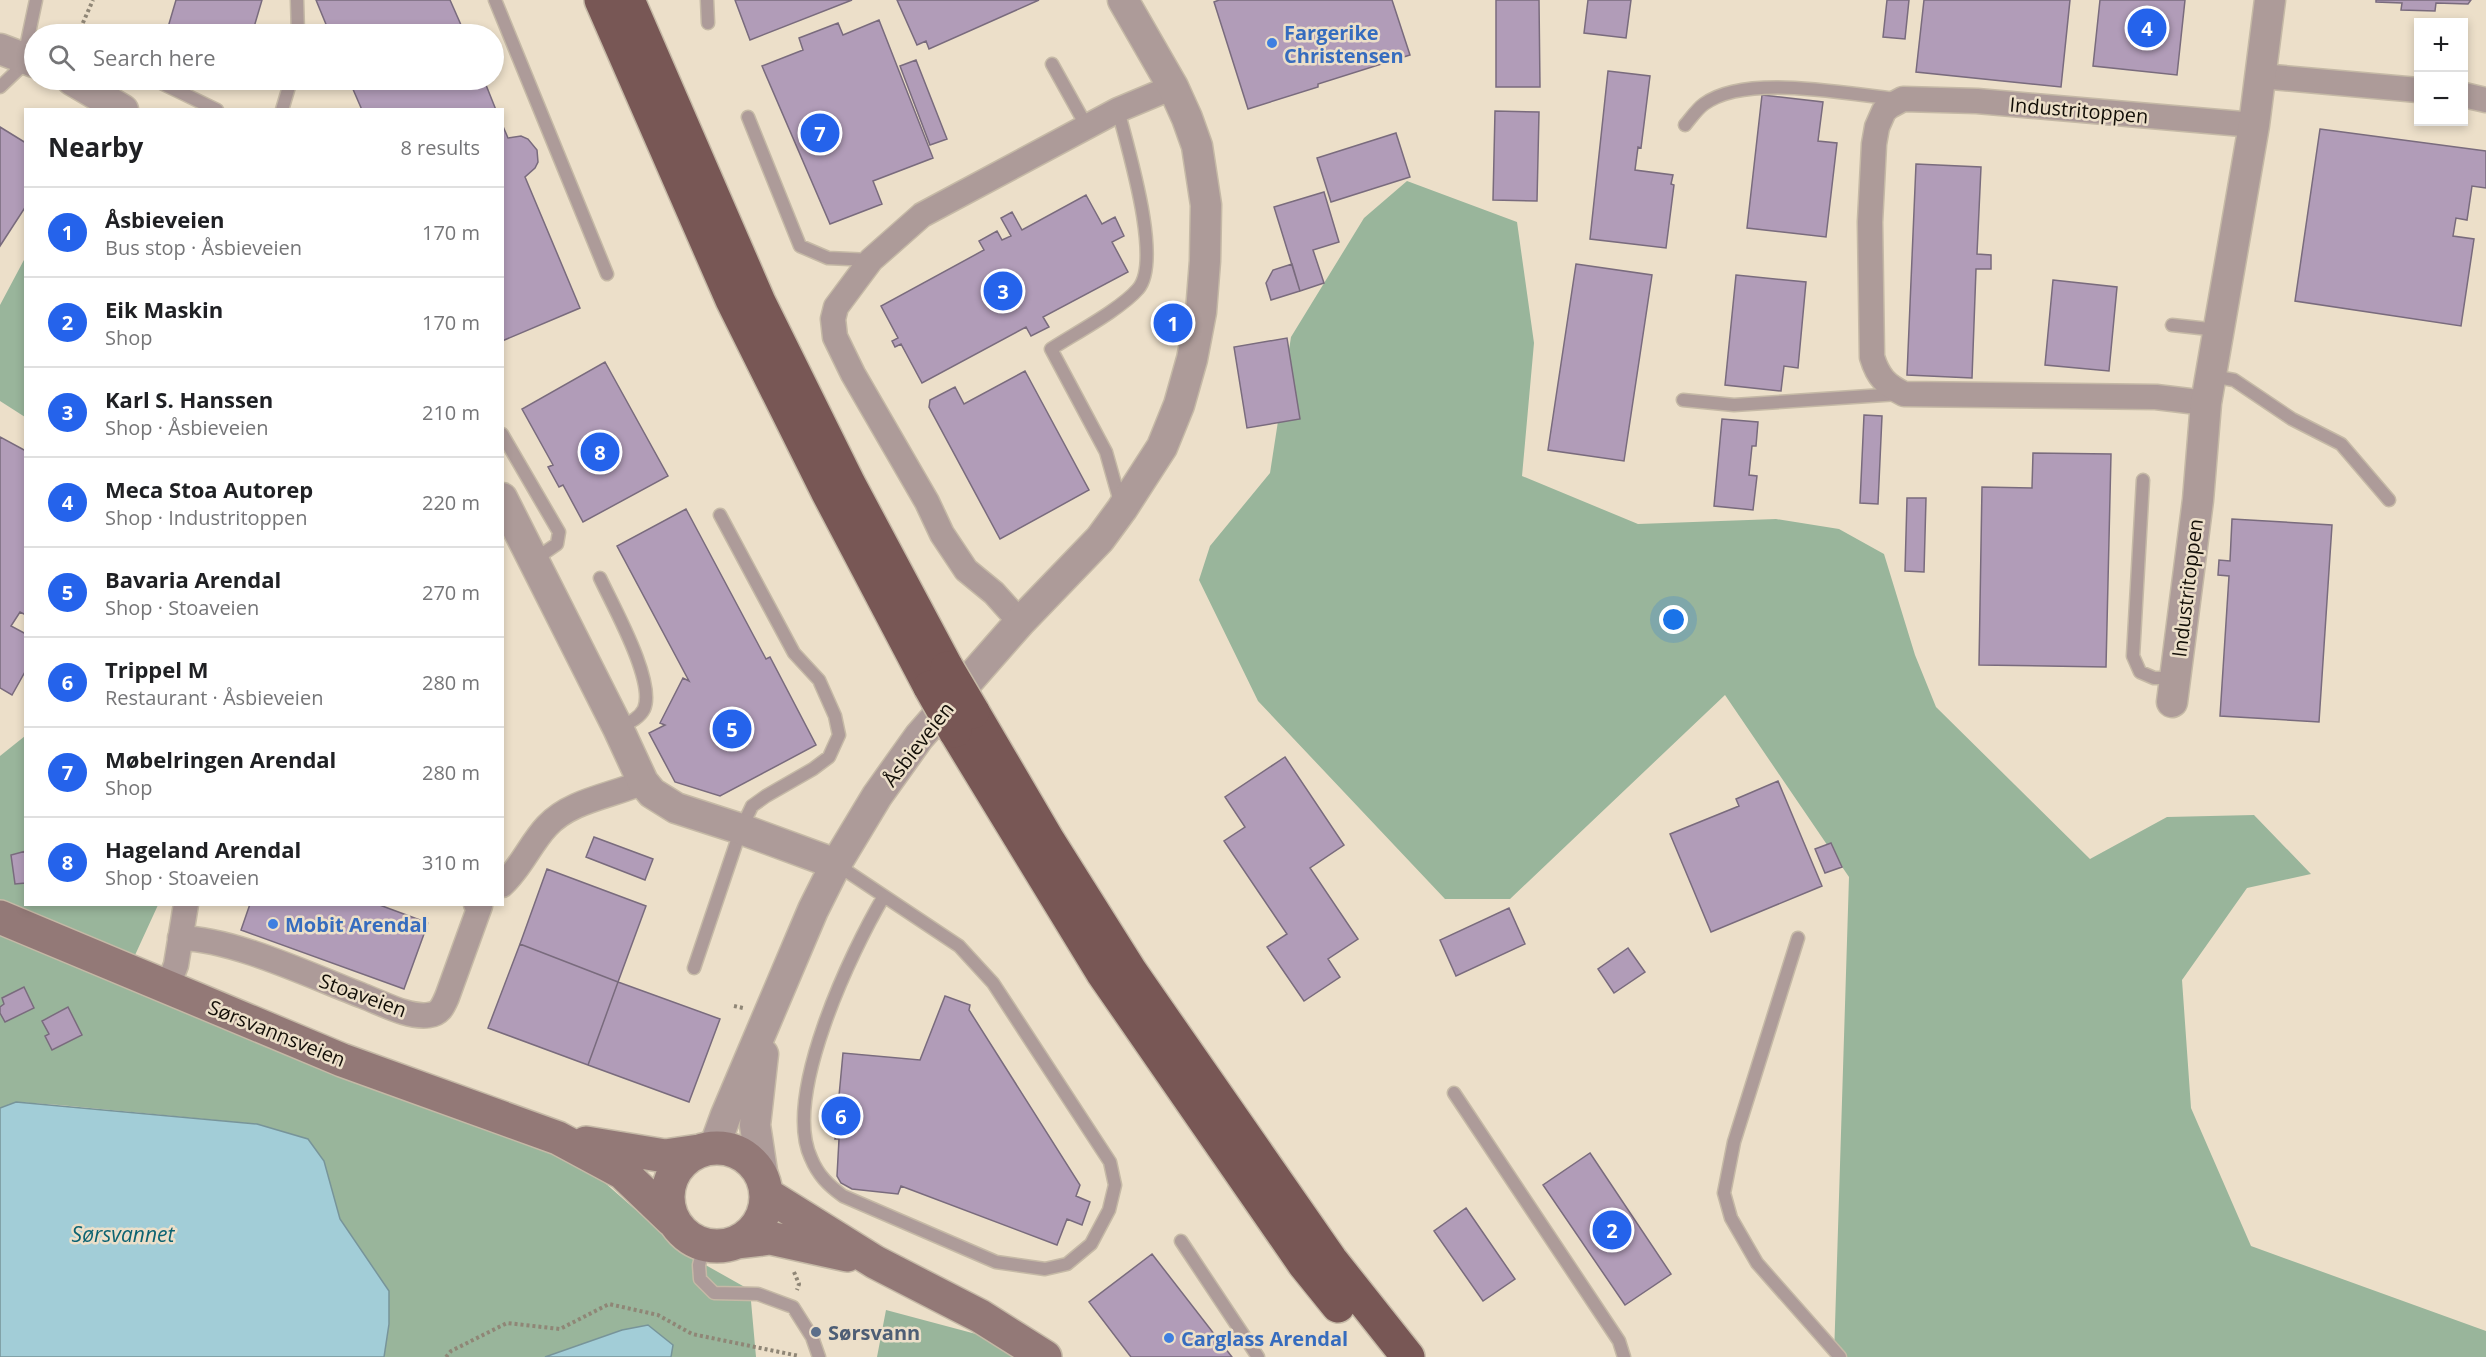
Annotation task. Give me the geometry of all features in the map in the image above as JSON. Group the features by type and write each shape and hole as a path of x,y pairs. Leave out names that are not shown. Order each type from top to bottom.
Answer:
{"highway":[{"path":"601,0 732,300 822,481 964,721 1102,972 1304,1264 1378,1357"},
{"path":"628,0 759,302 849,484 939,678"},
{"path":"964,721 1048,840 1131,972 1331,1260 1408,1357"}],"main road":[{"name":"Sørsvannsveien","path":"0,917 342,1060 558,1138 623,1173 672,1220"},
{"name":"Sørsvannsveien","path":"558,1138 665,1156 706,1149"},
{"path":"738,1242 750,1234 765,1209 764,1186 755,1165 743,1155 729,1149 706,1149 685,1159 674,1172 668,1204 672,1220 691,1240 704,1245 727,1246 738,1242 770,1238 875,1262"},
{"path":"764,1186 875,1262 980,1316 1045,1357"}],"street":[{"name":"Industritoppen","path":"2174,690 2198,500 2208,389 2254,125 2270,0"},
{"name":"Åsbieveien","path":"706,1149 726,1115 768,1021 788,965 836,864 877,796 919,737 1020,622 1100,539 1162,447 1179,405 1192,359 1201,312 1206,205 1197,146 1173,87 1127,1"},
{"path":"2261,76 2414,90"},
{"path":"1020,622 994,592 966,570 942,534 927,502 853,374 836,338 833,319 836,307 871,260 922,215 1118,110 1173,87"},
{"path":"94,90 109,97"},
{"path":"2468,96 2486,100"},
{"name":"Industritoppen","path":"1903,99 1977,101 2254,125"},
{"path":"1903,99 1884,111 1877,127 1874,144 1870,222 1872,357 1878,374 1887,386 1904,394 2156,397 2208,389"},
{"path":"504,502 643,782 652,793 676,807 836,864"},
{"path":"504,883 513,875 548,825 576,806 643,782"},
{"path":"167,988 176,965 186,906"},
{"name":"Stoaveien","path":"180,938 197,938 215,942 281,964 401,1011 429,1015 440,1010 447,997 479,906"},
{"name":"Åsbieveien","path":"764,1186 754,1125 768,1021"}],"lane":[{"path":"29,24 36,0"},
{"path":"297,0 298,24"},
{"path":"495,0 607,274"},
{"path":"707,0 708,23"},
{"path":"0,87 22,66 20,57"},
{"path":"1052,64 1087,127"},
{"name":"Industritoppen","path":"1685,125 1704,104 1737,90 1758,87 1769,86 1903,99"},
{"path":"176,90 213,108"},
{"path":"283,108 288,90"},
{"path":"1118,110 1144,218 1148,258 1140,288 1122,303 1051,349 1106,452 1122,509"},
{"path":"748,117 800,246 828,258 871,260"},
{"path":"2172,325 2218,330"},
{"path":"2208,389 2234,380 2292,419 2341,444 2389,500"},
{"path":"1683,400 1734,405 1904,394"},
{"path":"504,437 559,532 557,544 534,560"},
{"path":"2143,480 2133,656 2140,672 2174,690"},
{"path":"694,968 741,829 752,807 829,757 838,735 835,716 819,680 794,653 720,515"},
{"path":"600,578 639,663 647,696 644,710 637,718 618,728"},
{"path":"836,864 884,896 959,946 993,983 1110,1162 1115,1185 1109,1210 1091,1244 1067,1264 1045,1269 996,1262 843,1196 823,1181 810,1157 806,1141 804,1099 818,1043 861,936 884,896"},
{"path":"1798,938 1734,1142 1724,1193 1731,1218 1757,1263 1840,1357"},
{"path":"1454,1093 1619,1341 1624,1357"},
{"path":"1181,1241 1258,1357"},
{"path":"704,1245 699,1265 700,1279 714,1293 758,1294 793,1307 812,1336 819,1357"}],"path":[{"path":"82,24 93,0"},
{"path":"792,1266 799,1284 793,1307"},
{"path":"446,1357 451,1351 507,1323 560,1329 609,1304 658,1315 692,1334 806,1357"}],"green space":[{"path":"1407,181 1517,222 1534,343 1522,476 1638,524 1776,519 1839,529 1884,554 1915,655 1936,707 2090,859 2167,817 2254,815 2311,874 2247,888 2182,980 2191,1108 2251,1246 2486,1331 2486,1357 1834,1357 1849,877 1725,695 1510,899 1445,899 1258,701 1199,580 1210,546 1270,473 1291,337 1364,218"},
{"path":"24,260 24,416 0,401 0,305"},
{"path":"24,737 24,906 158,906 130,966 580,1161 686,1254 750,1290 756,1357 671,1357 672,1345 622,1330 545,1357 384,1357 389,1324 389,1291 340,1219 324,1161 308,1139 257,1124 17,1102 0,1108 0,756"},
{"path":"886,1310 1006,1342 1027,1357 877,1357"}],"water":[{"name":"Sørsvannet","path":"16,1102 257,1124 308,1139 324,1161 340,1219 389,1291 389,1324 384,1357 0,1357 0,1108"},
{"path":"648,1325 673,1345 671,1357 545,1357 622,1330"}],"building":[{"path":"176,0 262,0 255,24 169,24"},
{"path":"316,0 450,0 461,24 326,24"},
{"path":"735,0 852,0 750,40"},
{"path":"897,0 1039,0 929,49 926,41 917,45"},
{"path":"1219,0 1392,0 1410,55 1248,109 1214,2"},
{"path":"1496,0 1539,0 1540,87 1496,87"},
{"path":"1588,0 1631,0 1626,38 1584,33"},
{"path":"1887,0 1909,0 1905,39 1883,37"},
{"path":"1924,0 2070,0 2061,87 1916,72"},
{"path":"2100,0 2185,0 2177,75 2093,66"},
{"path":"2376,0 2471,0 2468,4 2436,3 2435,11 2401,10 2402,3 2376,2"},
{"path":"879,20 933,158 873,181 882,204 830,224 762,66 803,50 799,38 838,23 843,35"},
{"path":"916,60 947,139 930,145 900,66"},
{"path":"1608,71 1650,76 1641,148 1638,147 1635,170 1673,175 1671,184 1674,185 1666,248 1590,239"},
{"path":"353,90 488,90 495,108 361,108"},
{"path":"1762,95 1823,102 1818,141 1837,143 1826,237 1747,228"},
{"path":"1495,111 1539,112 1537,201 1493,200"},
{"path":"0,127 24,142 24,209 0,246"},
{"path":"504,129 508,138 521,136 528,139 537,150 538,162 525,177 580,308 504,340"},
{"path":"2320,129 2486,151 2486,188 2472,186 2467,220 2456,218 2453,236 2474,239 2461,326 2295,301"},
{"path":"1396,133 1410,177 1331,202 1317,158"},
{"path":"1916,164 1981,167 1977,254 1991,255 1991,269 1976,269 1972,378 1907,375"},
{"path":"1324,192 1339,242 1313,250 1324,283 1300,291 1274,207"},
{"path":"1086,195 1102,224 1115,217 1124,236 1112,242 1128,272 1043,317 1049,327 1031,336 1026,327 922,383 901,344 895,347 892,341 898,338 881,306 984,250 979,241 997,231 1002,240 1011,236 1001,218 1012,212 1022,230"},
{"path":"1292,264 1300,291 1271,300 1266,283 1273,270"},
{"path":"1576,264 1652,275 1624,461 1548,450"},
{"path":"1736,275 1806,282 1798,368 1784,366 1781,391 1725,385"},
{"path":"2053,280 2117,287 2109,371 2045,365"},
{"path":"1287,338 1300,419 1247,428 1234,347"},
{"path":"605,362 668,476 583,522 563,485 559,487 548,467 553,465 522,409"},
{"path":"1025,371 1089,490 1000,539 929,407 930,400 955,387 964,404"},
{"path":"1864,415 1882,416 1878,504 1860,503"},
{"path":"1722,419 1758,422 1756,446 1752,446 1749,475 1757,476 1753,510 1714,506"},
{"path":"0,437 24,450 24,614 20,612 11,626 24,633 24,674 12,695 0,688"},
{"path":"2033,453 2111,454 2106,667 1979,665 1982,487 2032,488"},
{"path":"1907,498 1926,498 1924,572 1905,571"},
{"path":"686,509 766,659 770,657 816,745 720,796 675,782 649,733 665,725 660,723 683,678 689,681 617,546"},
{"path":"2232,519 2332,525 2319,722 2220,716 2229,576 2218,575 2219,560 2230,561"},
{"path":"1285,757 1344,845 1310,868 1358,939 1328,959 1340,977 1304,1001 1267,947 1287,934 1224,841 1245,827 1225,797"},
{"path":"1778,781 1822,886 1711,932 1670,834 1739,806 1736,799"},
{"path":"594,837 653,859 645,880 586,857"},
{"path":"1831,843 1842,867 1825,873 1815,849"},
{"path":"24,852 24,883 15,884 11,855"},
{"path":"547,869 646,906 618,982 520,944"},
{"path":"249,906 382,906 428,923 404,989 241,930"},
{"path":"1509,908 1525,944 1456,976 1440,940"},
{"path":"520,944 618,982 588,1065 488,1028"},
{"path":"1628,948 1645,972 1614,993 1598,969"},
{"path":"618,982 720,1019 689,1102 588,1065"},
{"path":"24,987 34,1008 5,1022 0,1013 0,1007 4,1004 2,998"},
{"path":"945,996 970,1005 969,1010 1080,1185 1076,1196 1090,1202 1082,1225 1067,1219 1057,1245 901,1186 898,1194 852,1189 841,1183 837,1176 839,1139 835,1139 843,1053 920,1060"},
{"path":"68,1007 82,1035 52,1050 45,1036 49,1034 42,1021"},
{"path":"1590,1153 1671,1274 1625,1305 1543,1185"},
{"path":"1466,1208 1515,1279 1483,1301 1434,1231"},
{"path":"1152,1254 1232,1357 1131,1357 1089,1302"}],"place":[{"name":"Meca Stoa Autorep","path":"2147,28"},
{"name":"Fargerike Christensen","path":"1272,43"},
{"name":"Møbelringen Arendal","path":"820,133"},
{"name":"Karl S. Hanssen","path":"1003,291"},
{"name":"Åsbieveien","path":"1173,323"},
{"name":"Hageland Arendal","path":"600,452"},
{"name":"Bavaria Arendal","path":"732,729"},
{"name":"Mobit Arendal","path":"273,924"},
{"name":"Trippel M","path":"841,1116"},
{"name":"Eik Maskin","path":"1612,1230"},
{"name":"Sørsvann","path":"816,1332"},
{"name":"Carglass Arendal","path":"1169,1338"}]}
